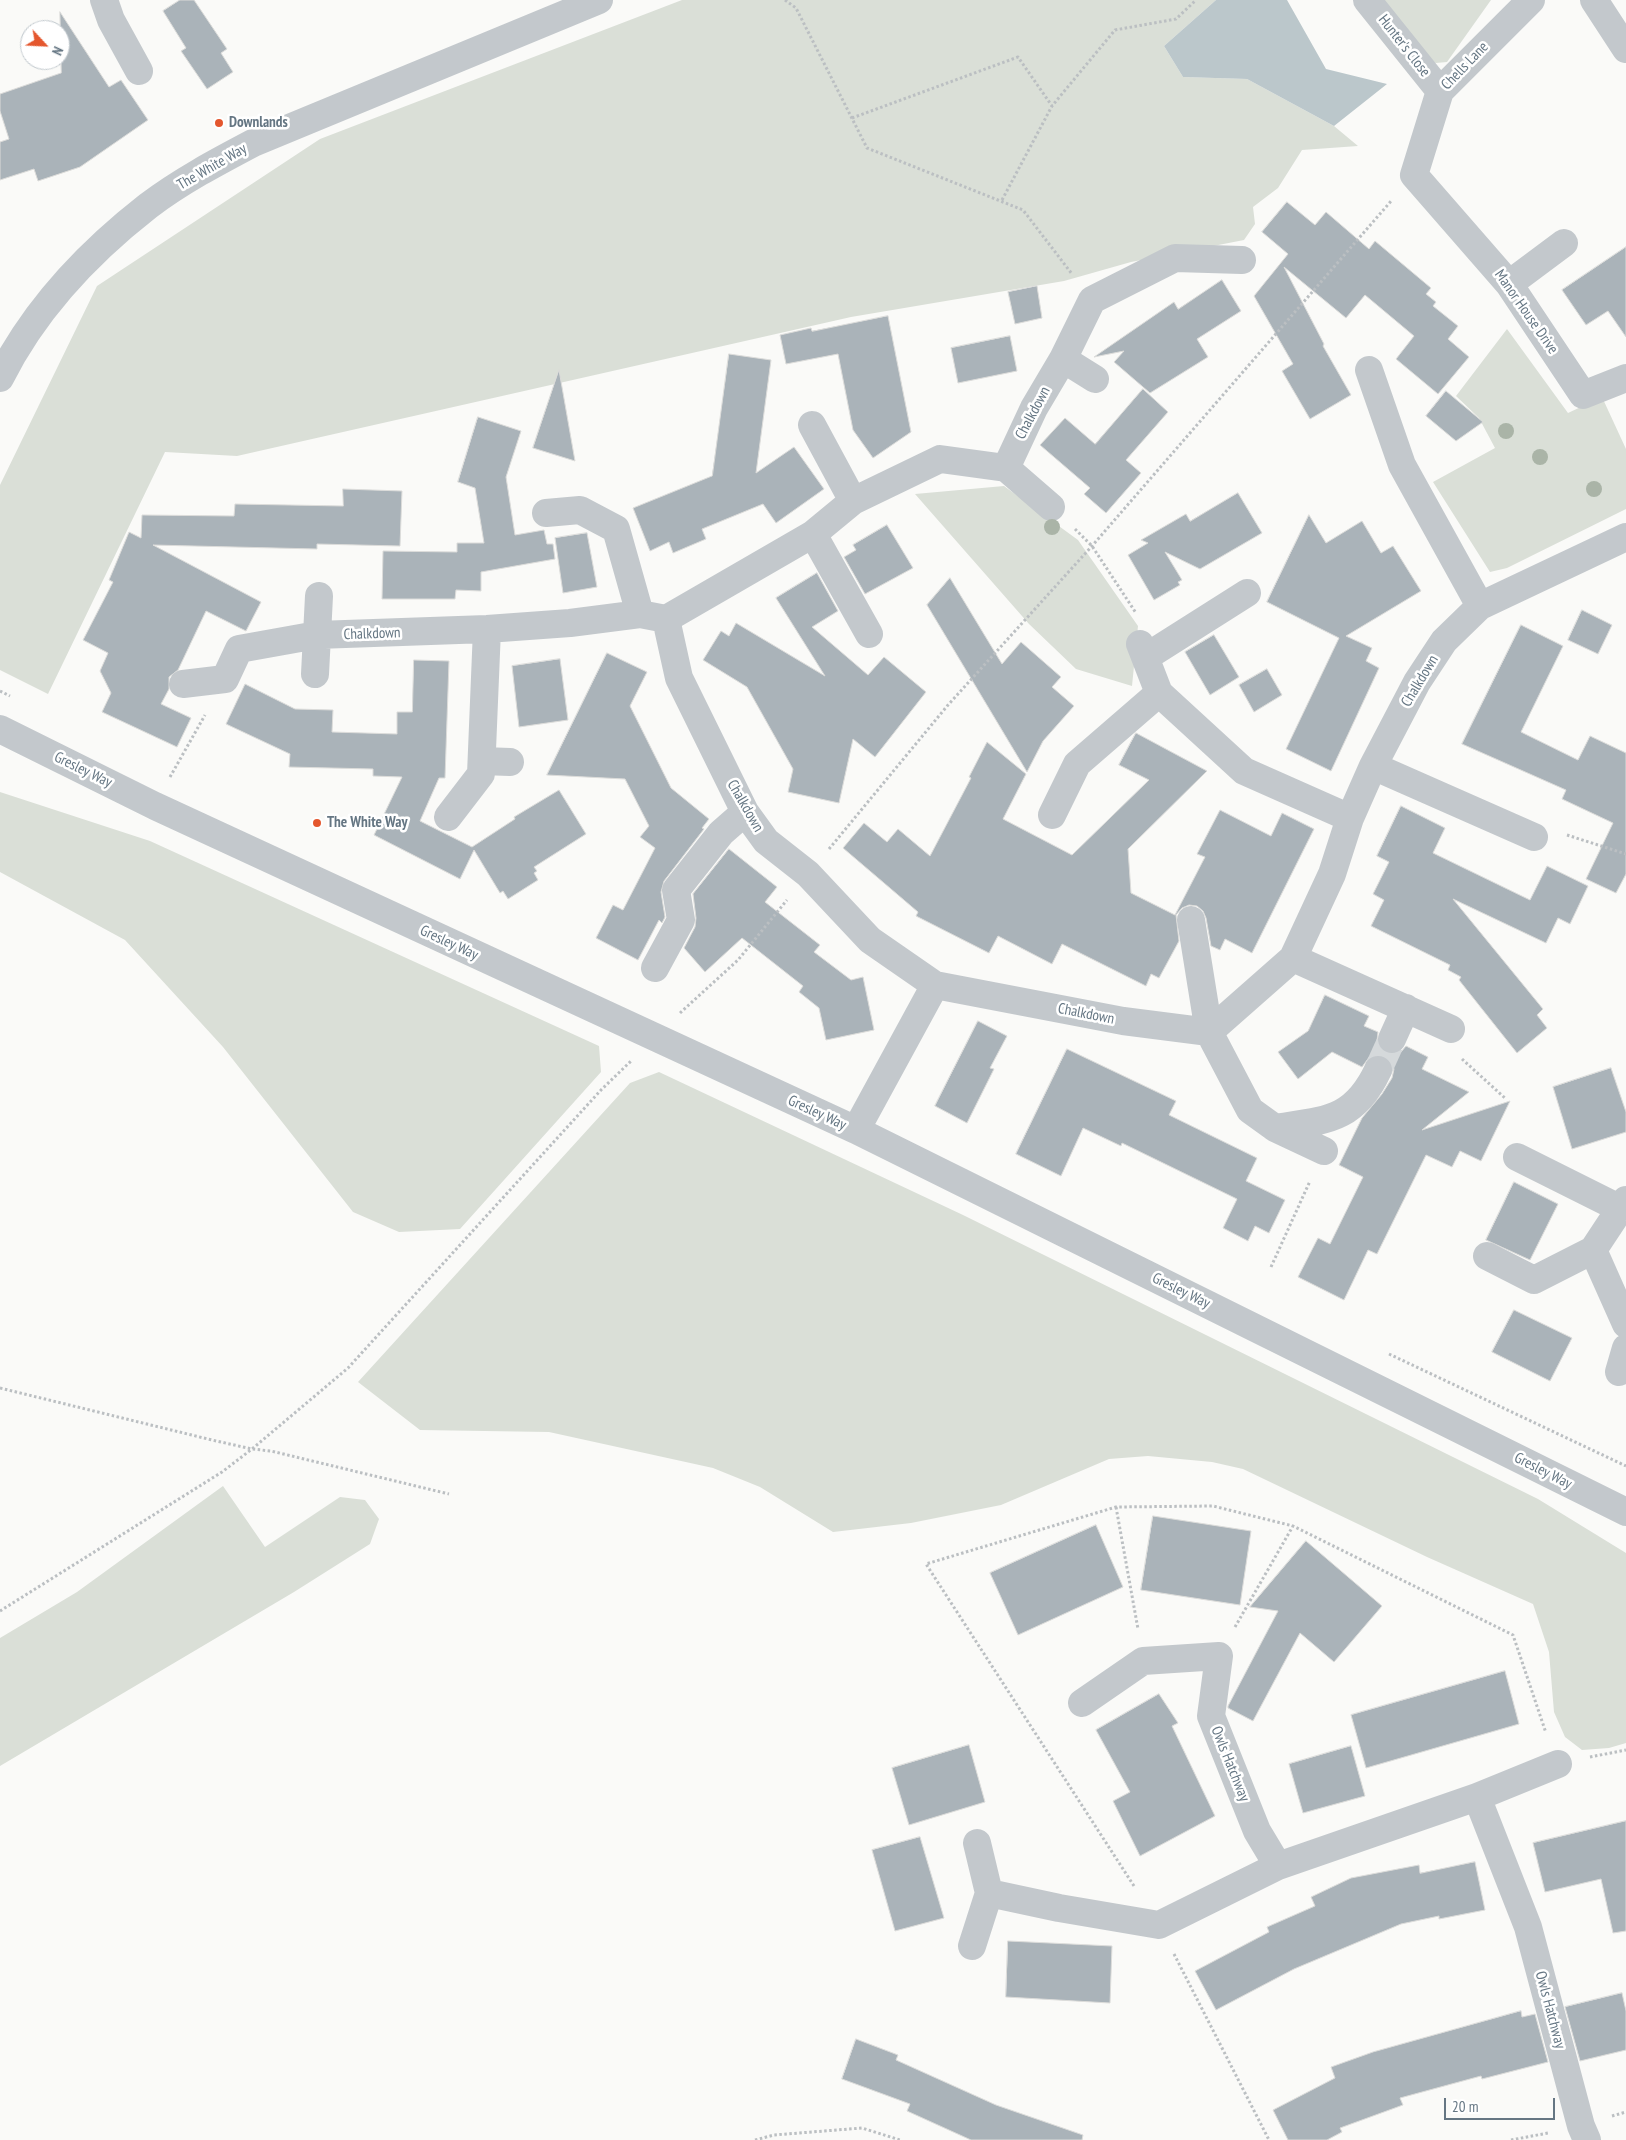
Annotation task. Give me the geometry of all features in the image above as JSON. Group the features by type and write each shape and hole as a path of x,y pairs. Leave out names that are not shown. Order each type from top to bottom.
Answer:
{"street":[{"path":"104,0 111,20 139,71"},
{"name":"The White Way","path":"2,368 43,310 72,276 104,244 149,205 205,168 253,144 599,0"},
{"name":"Hunter's Close","path":"1367,0 1440,91"},
{"name":"Chells Lane","path":"1414,175 1440,91 1531,0"},
{"path":"1594,0 1626,49"},
{"name":"Manor House Drive","path":"1414,175 1509,284 1583,395 1626,378"},
{"path":"1509,284 1564,243"},
{"path":"1092,300 1175,258 1242,260"},
{"name":"Chalkdown","path":"225,679 239,649 317,635 487,629 653,616 813,534 854,501 940,459 1006,468 1034,408 1063,360 1092,300"},
{"path":"1063,360 1095,379"},
{"path":"1369,370 1402,465 1480,606"},
{"path":"812,425 854,501"},
{"path":"1006,468 1051,507"},
{"path":"546,512 580,510 616,529 653,616"},
{"path":"813,534 869,634"},
{"name":"Chalkdown","path":"653,616 679,678 745,812 766,841 808,874 870,940 935,985 1123,1021 1209,1032 1293,958 1332,874 1350,818 1373,766 1417,682 1444,641 1480,606 1626,537"},
{"path":"1247,593 1143,651 1159,693 1244,771 1350,818"},
{"path":"315,674 319,596"},
{"path":"448,816 481,767 487,629"},
{"path":"183,684 225,679"},
{"path":"1052,814 1077,764 1159,693"},
{"name":"Gresley Way","path":"0,729 155,806 856,1130 1626,1512"},
{"path":"481,767 510,762"},
{"path":"1373,766 1534,837"},
{"path":"655,968 681,920 676,890 721,833 745,812"},
{"path":"1191,920 1209,1032 1250,1110 1275,1128 1324,1152"},
{"path":"1293,958 1451,1029"},
{"path":"856,1130 935,985"},
{"path":"1392,1039 1406,1008"},
{"path":"1275,1128 1321,1121 1341,1113 1358,1102 1378,1070"},
{"path":"1487,1256 1534,1280 1593,1250 1622,1204 1517,1157"},
{"path":"1593,1250 1626,1324"},
{"path":"1082,1703 1143,1661 1219,1656"},
{"name":"Owls Hatchway","path":"1219,1656 1211,1716 1258,1831 1278,1866"},
{"path":"989,1893 1059,1908 1159,1925 1278,1866 1477,1797 1558,1764"},
{"name":"Owls Hatchway","path":"1477,1797 1528,1926 1581,2126 1587,2140"},
{"path":"972,1946 989,1893 977,1843"}],"path":[{"path":"785,0 796,8 867,148 1002,200 1023,210 1092,300"},
{"path":"1002,200 1052,106 1115,30 1176,19 1196,0"},
{"path":"852,118 1018,57 1052,106"},
{"path":"0,1611 222,1472 348,1368 601,1090 656,1038 674,1018 738,960 948,705 1092,546 1414,175"},
{"path":"1051,507 1092,546 1145,628 1143,651"},
{"path":"155,806 225,679"},
{"path":"1534,837 1566,834 1626,854"},
{"path":"1451,1029 1445,1044 1506,1099"},
{"path":"1271,1267 1324,1152"},
{"path":"0,1388 449,1494"},
{"path":"1116,1507 1143,1661"},
{"path":"1219,1656 1293,1526"},
{"path":"755,2140 774,2135 862,2128 900,2140"}],"shaded area":[{"path":"682,0 1216,0 1164,46 1183,77 1247,79 1334,126 1358,146 1302,150 1278,188 1253,207 1255,224 1244,240 1131,262 1064,281 851,317 237,456 165,452 48,694 0,670 0,485 97,286 320,139"},
{"path":"1216,0 1287,0 1326,69 1387,84 1334,126 1247,79 1183,77 1164,46"},
{"path":"1374,0 1491,0 1447,62 1436,63 1421,60"},
{"path":"1507,329 1568,413 1602,397 1626,449 1626,509 1507,568 1490,572 1433,482 1495,448 1479,418 1456,396"},
{"path":"1004,486 1078,540 1138,626 1132,686 1076,669 1029,624 915,494"},
{"path":"0,792 150,841 599,1046 601,1072 460,1229 399,1232 353,1212 223,1047 125,940 0,872"},
{"path":"659,1072 963,1215 1538,1499 1626,1553 1626,1743 1609,1748 1582,1750 1565,1737 1554,1712 1549,1652 1533,1604 1427,1557 1243,1469 1212,1462 1148,1456 1109,1459 1001,1505 911,1523 833,1532 760,1487 713,1468 549,1432 420,1430 358,1382 630,1083"},
{"path":"223,1486 265,1547 340,1497 365,1500 379,1519 370,1544 294,1592 0,1766 0,1638 77,1592"}],"building":[{"path":"180,0 194,0 227,49 221,53 233,72 207,89 181,51 186,48 163,11"},
{"path":"60,12 65,20 60,20"},
{"path":"70,27 109,87 121,80 148,120 80,167 38,181 34,169 0,180 0,142 9,139 0,111 0,94 61,73 61,70 70,70"},
{"path":"1287,202 1315,225 1326,212 1369,249 1375,241 1431,288 1426,294 1436,302 1433,306 1458,326 1448,339 1469,357 1438,394 1396,359 1414,336 1365,295 1346,318 1284,267 1324,344 1323,346 1351,395 1310,419 1282,371 1293,364 1254,296 1288,254 1262,232"},
{"path":"1626,247 1626,337 1608,311 1586,325 1562,290"},
{"path":"1222,280 1241,311 1197,339 1208,357 1150,393 1114,362 1124,351 1094,357 1174,302 1178,309"},
{"path":"1037,286 1042,318 1015,324 1008,292"},
{"path":"888,316 911,432 873,458 853,430 838,354 786,364 780,335 811,328 812,331"},
{"path":"1010,336 1017,371 958,383 951,348"},
{"path":"729,354 771,360 756,473 794,447 824,489 776,523 763,504 702,529 706,539 673,553 669,542 650,551 633,508 712,476"},
{"path":"559,370 575,461 533,448"},
{"path":"1143,389 1168,412 1126,460 1141,473 1106,513 1084,494 1090,488 1040,445 1065,418 1095,444"},
{"path":"1446,391 1483,422 1456,441 1426,416"},
{"path":"478,417 521,431 506,477 515,535 544,530 547,544 553,544 555,559 481,572 481,591 456,590 455,599 382,599 383,551 457,552 457,543 484,543 475,488 458,482"},
{"path":"343,489 402,491 400,546 317,544 317,549 153,545 261,602 246,631 206,611 178,670 169,677 169,689 161,704 191,718 177,747 102,712 111,693 100,671 108,653 83,640 113,582 109,580 129,532 141,538 142,515 234,516 235,504 343,506"},
{"path":"1238,493 1262,533 1200,569 1165,552 1182,580 1178,582 1180,585 1154,600 1128,555 1148,543 1141,540 1186,514 1190,521"},
{"path":"1309,515 1326,543 1362,521 1381,553 1393,546 1421,591 1346,636 1372,648 1366,661 1379,668 1331,771 1286,749 1339,638 1267,602"},
{"path":"887,525 913,568 865,594 844,557 856,550 853,545"},
{"path":"587,533 597,587 563,593 555,538"},
{"path":"817,573 838,611 812,627 868,675 884,657 926,692 875,757 853,739 839,803 788,792 793,769 747,687 703,660 721,631 729,636 736,623 825,676 776,598"},
{"path":"950,578 1002,664 1021,642 1061,677 1052,687 1074,706 1043,741 1027,772 927,605"},
{"path":"1582,610 1612,625 1598,654 1568,640"},
{"path":"1521,625 1563,646 1521,732 1578,760 1590,736 1626,753 1626,874 1616,893 1586,879 1613,823 1562,799 1566,790 1462,744"},
{"path":"1214,635 1239,677 1210,695 1185,652"},
{"path":"607,653 647,672 630,706 671,788 709,819 702,828 704,829 664,881 661,892 665,917 662,923 659,920 638,960 596,938 613,905 623,910 655,848 640,837 649,826 625,779 547,775"},
{"path":"560,659 568,720 519,727 512,666"},
{"path":"414,660 449,661 445,778 439,778 420,821 472,847 515,819 514,817 559,790 586,834 534,867 537,871 534,873 538,880 508,899 503,891 500,893 474,850 460,879 374,835 402,777 373,776 373,769 289,767 290,754 226,724 245,684 295,709 333,710 332,732 397,734 397,712 412,712"},
{"path":"1267,669 1282,695 1254,712 1239,685"},
{"path":"1136,733 1207,771 1128,849 1131,893 1175,915 1205,857 1197,854 1220,810 1271,836 1282,813 1314,829 1252,953 1225,939 1220,950 1211,946 1203,911 1197,906 1189,905 1182,908 1176,915 1179,941 1159,978 1151,974 1146,986 1062,944 1052,964 998,936 989,953 916,916 918,912 843,848 864,823 887,842 898,829 930,856 971,778 969,777 987,742 1026,774 1003,819 1072,855 1149,780 1119,765"},
{"path":"1401,806 1445,828 1433,853 1530,900 1547,866 1588,886 1570,924 1558,918 1546,943 1453,899 1543,1009 1537,1015 1547,1028 1517,1053 1459,980 1461,977 1448,970 1450,965 1371,926 1384,900 1373,894 1389,862 1377,856"},
{"path":"729,849 777,887 765,902 820,945 814,952 851,980 863,977 874,1030 826,1040 819,1008 799,992 803,986 742,938 705,972 684,948 695,927 696,918 693,894"},
{"path":"1325,995 1369,1016 1364,1026 1378,1032 1377,1041 1379,1048 1385,1053 1394,1054 1401,1052 1406,1046 1428,1057 1422,1069 1469,1092 1422,1130 1510,1101 1481,1161 1460,1151 1452,1167 1426,1155 1377,1254 1368,1250 1344,1300 1298,1277 1318,1238 1330,1244 1363,1177 1339,1165 1362,1118 1382,1094 1392,1078 1394,1069 1391,1062 1385,1056 1377,1054 1370,1056 1362,1067 1332,1052 1298,1079 1278,1052 1308,1031"},
{"path":"978,1021 1007,1036 990,1068 994,1069 967,1123 935,1106"},
{"path":"1067,1049 1176,1101 1169,1115 1257,1158 1246,1181 1285,1200 1269,1233 1255,1226 1248,1241 1223,1228 1237,1199 1122,1143 1121,1146 1083,1128 1061,1176 1016,1154"},
{"path":"1611,1068 1626,1112 1626,1132 1572,1149 1553,1087"},
{"path":"1514,1182 1558,1204 1530,1260 1486,1240"},
{"path":"1514,1310 1572,1338 1550,1381 1492,1352"},
{"path":"1153,1516 1251,1531 1240,1605 1141,1590"},
{"path":"1096,1525 1123,1587 1018,1635 990,1573"},
{"path":"1306,1541 1382,1606 1334,1662 1300,1633 1253,1721 1228,1708 1228,1706 1278,1611 1250,1607"},
{"path":"1505,1671 1519,1724 1366,1768 1351,1715"},
{"path":"1159,1694 1178,1723 1172,1726 1215,1816 1140,1856 1113,1801 1130,1792 1096,1730"},
{"path":"969,1745 985,1802 909,1825 892,1768"},
{"path":"1351,1746 1365,1796 1303,1813 1289,1764"},
{"path":"1626,1821 1626,1931 1613,1933 1601,1879 1545,1892 1533,1843"},
{"path":"920,1837 944,1918 895,1931 872,1850"},
{"path":"1475,1862 1485,1910 1439,1919 1439,1916 1401,1924 1294,1969 1216,2010 1195,1971 1269,1932 1267,1927 1315,1906 1311,1897 1351,1878 1419,1865 1420,1873"},
{"path":"1008,1941 1112,1946 1110,2003 1006,1997"},
{"path":"1622,1993 1626,2011 1626,2050 1580,2061 1565,2007"},
{"path":"1521,2011 1522,2017 1535,2014 1548,2062 1482,2079 1481,2076 1400,2098 1403,2105 1340,2128 1342,2132 1327,2140 1288,2140 1273,2110 1335,2078 1331,2067 1373,2052"},
{"path":"856,2039 898,2055 896,2060 996,2105 1083,2135 1082,2140 971,2140 907,2111 910,2104 842,2079"}],"tunnel":[{"path":"1378,1070 1392,1039"}],"place":[{"name":"Downlands","path":"219,123"},
{"name":"The White Way","path":"317,823"}]}
